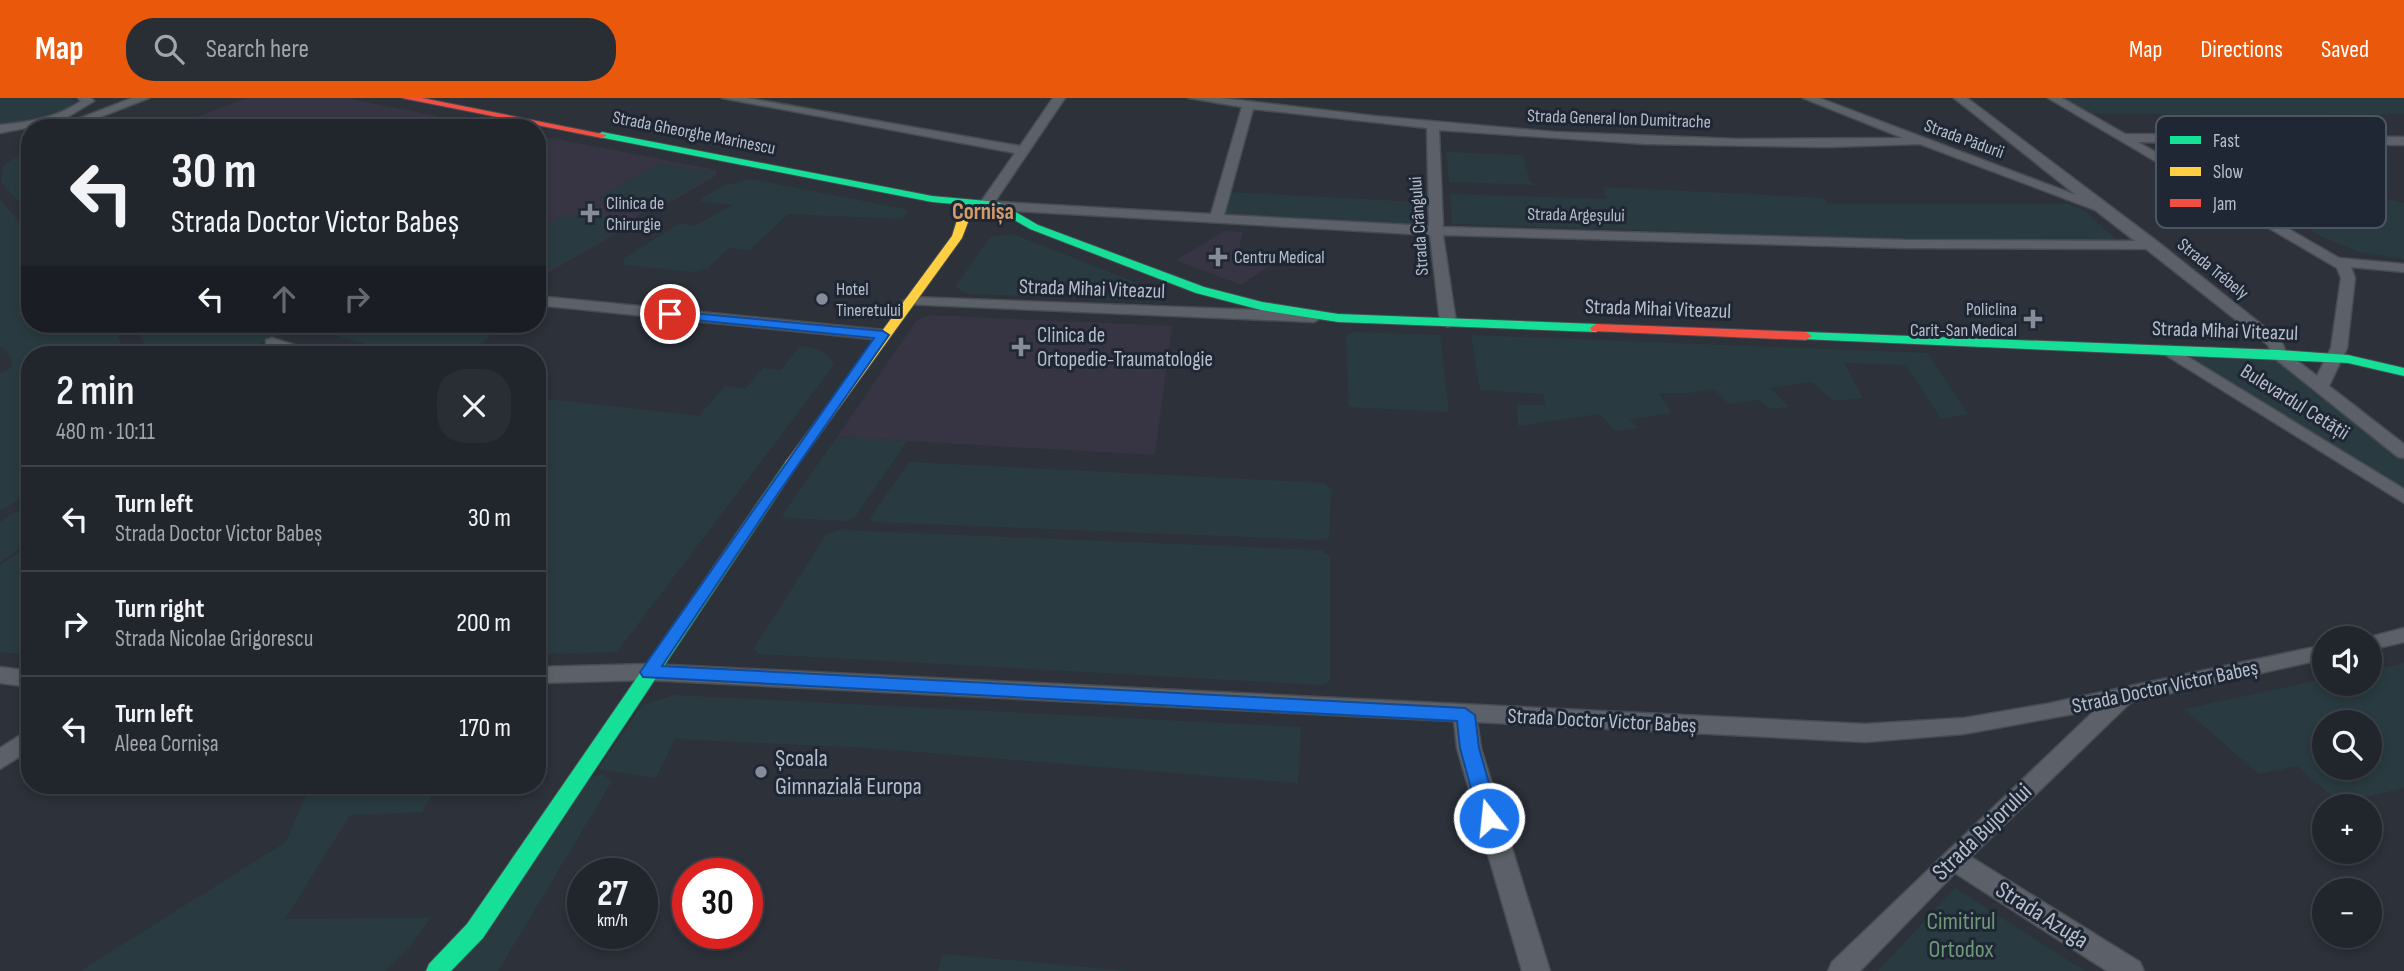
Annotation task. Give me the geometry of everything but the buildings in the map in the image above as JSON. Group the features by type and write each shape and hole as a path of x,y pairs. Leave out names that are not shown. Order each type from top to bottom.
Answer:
{"main road":[{"name":"Strada Gheorghe Marinescu","path":"407,98 516,119"},
{"name":"Strada Gheorghe Marinescu","path":"546,125 932,199 992,206 1034,227 1200,290 1261,306 1338,318"},
{"name":"Strada Gheorghe Marinescu","path":"932,199 973,219 1034,227"},
{"path":"437,971 475,931 765,500 883,335 973,219 999,216 992,206 965,207 973,219"},
{"name":"Strada Mihai Viteazul","path":"1338,318 2279,354 2335,358 2404,372"}],"street":[{"path":"53,119 78,110 88,102 84,98"},
{"path":"86,119 143,98"},
{"path":"728,98 1021,150"},
{"path":"992,206 1021,150 1059,98"},
{"name":"Strada General Ion Dumitrache","path":"1195,98 1433,127 1705,140 1918,141"},
{"name":"Strada Pădurii","path":"1809,98 2108,210"},
{"name":"Strada Trébely","path":"1960,98 2153,245 2275,343 2279,354"},
{"path":"2054,98 2156,157"},
{"path":"1216,219 1248,105"},
{"path":"0,129 21,125"},
{"name":"Strada Crângului","path":"1433,127 1436,231 1448,322"},
{"path":"2123,138 2156,138"},
{"path":"2386,141 2404,141"},
{"path":"2386,142 2404,156"},
{"path":"2021,177 2052,167"},
{"name":"Strada Argeșului","path":"992,206 1436,231 1906,244 2153,245"},
{"path":"2279,228 2338,262 2404,268"},
{"name":"Bulevardul Cetății","path":"2321,386 2335,358 2348,278 2347,271 2338,262"},
{"path":"546,301 883,335"},
{"name":"Strada Mihai Viteazul","path":"909,301 1338,318"},
{"path":"272,343 282,346"},
{"name":"Bulevardul Cetății","path":"2170,351 2401,493"},
{"name":"Bulevardul Cetății","path":"2279,354 2404,453"},
{"path":"2382,640 2404,635"},
{"name":"Strada Doctor Victor Babeș","path":"546,675 649,672 1865,733 1964,726 2312,655"},
{"path":"0,675 21,678"},
{"name":"Strada Bujorului","path":"1842,971 1953,859 2124,695"},
{"path":"1465,715 1469,748 1536,971"},
{"path":"0,760 21,745"},
{"name":"Strada Azuga","path":"1953,859 2130,971"}],"shaded area":[{"path":"247,98 346,98 453,119 192,119"},
{"name":"Clinica de Chirurgie","path":"546,137 716,170 717,175 657,210 650,208 627,223 628,227 546,274"},
{"name":"Centru Medical","path":"1224,231 1243,232 1238,253 1277,261 1241,285 1176,260"},
{"path":"930,315 1172,326 1155,455 837,437 916,321"}],"green space":[{"path":"0,98 70,98 75,102 51,117 21,119 21,124 0,127"},
{"path":"2058,98 2404,98 2404,114 2255,116 2083,113"},
{"path":"1446,152 1523,155 1530,182 1539,185 1449,182"},
{"path":"21,153 21,205 1,182 3,166"},
{"path":"659,163 712,171 713,175 657,208 648,206 641,211 603,204 601,196"},
{"path":"750,179 908,211 902,219 788,214 750,250 729,248 708,268 693,272 624,265 623,259 680,223 695,226 732,205 702,202 702,198 723,186"},
{"path":"1603,187 1824,198 1828,204 2068,204 2085,211 2115,240 1902,239 1452,224 1450,194 1607,199"},
{"path":"1228,192 1422,202 1422,220 1418,224 1227,214 1222,211"},
{"path":"0,199 21,224 21,333 116,333 123,346 21,346 21,498 0,511 0,374 13,366 7,351 0,347"},
{"path":"2386,199 2404,203 2404,259 2359,252 2322,237 2308,228 2386,228"},
{"path":"589,212 624,220 626,227 552,269 546,267 546,225 559,217"},
{"path":"1013,234 1162,293 1156,301 968,294 955,287 990,237"},
{"path":"1353,332 1440,335 1449,412 1349,407 1346,336"},
{"path":"139,333 282,333 257,346 145,346"},
{"path":"326,333 494,333 478,346 374,346"},
{"path":"1471,335 1927,353 1968,414 1941,419 1906,365 1844,363 1863,398 1834,401 1812,382 1770,388 1789,407 1770,409 1759,400 1729,404 1714,389 1690,393 1659,393 1672,413 1630,419 1638,428 1615,431 1600,414 1518,426 1517,405 1545,405 1543,394 1480,390"},
{"path":"800,346 820,350 834,365 617,652 546,654 546,399 699,416 725,386 745,389 763,368 781,370"},
{"path":"2170,351 2279,354 2404,453 2404,497"},
{"path":"837,437 907,441 855,517 848,521 786,518 782,515"},
{"path":"909,462 1324,483 1331,490 1329,538 1319,540 873,522 870,518"},
{"path":"21,509 21,548 0,562 0,522"},
{"path":"838,530 1321,550 1330,556 1330,681 1321,685 758,654 754,648 826,535"},
{"path":"21,551 21,654 0,652 0,565"},
{"path":"2404,663 2404,788 2378,794 2330,794 2313,780 2382,780 2382,710 2312,710 2312,779 2297,766 2259,774 2184,709 2312,682 2312,696 2382,696 2382,668"},
{"path":"674,695 1301,727 1298,783 868,748 675,739 656,778 598,769 642,705"},
{"path":"602,774 612,781 498,971 452,971 484,937 587,779"},
{"path":"307,794 432,794 422,812 350,815 285,919 431,918 413,943 385,971 80,971 286,842"},
{"name":"Cimitirul Ortodox","path":"1955,888 2085,971 1878,971"},
{"path":"943,954 1129,971 938,971"}],"traffic: fast":[{"path":"602,135 932,199 979,203"},
{"path":"961,214 971,205 994,204 1034,227 1200,290 1261,306 1338,318 1596,328"},
{"path":"1806,336 2279,354 2348,359 2404,372"},
{"path":"437,971 475,931 792,463"}],"traffic: slow":[{"path":"792,463 958,236 964,217"}],"traffic: jam":[{"path":"407,98 518,119"},
{"path":"546,124 602,135"},
{"path":"1596,328 1806,336"}],"place":[{"name":"Clinica de Chirurgie","path":"590,213"},
{"name":"Centru Medical","path":"1218,257"},
{"name":"Hotel Tineretului","path":"822,299"},
{"name":"Policlina Carit-San Medical","path":"2033,319"},
{"name":"Clinica de Ortopedie-Traumatologie","path":"1021,347"},
{"name":"Școala Gimnazială Europa","path":"761,772"}],"district":[{"name":"Cornișa","path":"983,212"}],"route":[{"path":"670,314 883,335 765,500 649,672 1465,715 1469,748 1489,818"}]}
